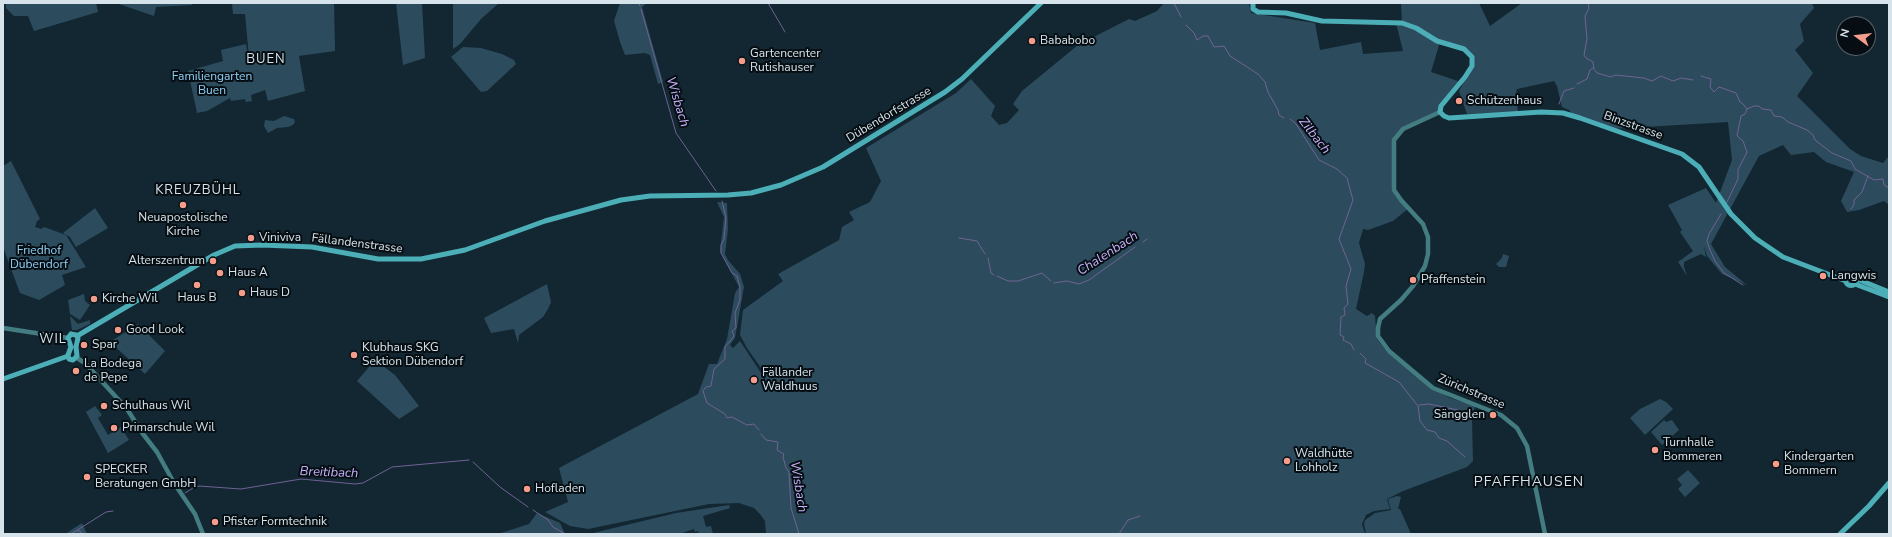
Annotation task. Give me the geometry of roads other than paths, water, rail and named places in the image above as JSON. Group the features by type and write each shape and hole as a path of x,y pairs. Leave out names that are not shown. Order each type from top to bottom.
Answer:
{"main road":[{"name":"Dübendorfstrasse","path":"721,196 764,190 797,179 823,167 945,92 962,79 1041,3"},
{"path":"1253,3 1253,8 1258,12 1286,13 1322,21 1402,23 1413,27 1437,41 1466,50 1472,57 1472,66 1465,77 1443,103 1440,112"},
{"name":"Binzstrasse","path":"1440,112 1449,118 1541,112 1562,113 1682,154 1691,160 1702,171 1720,200 1743,227 1762,243 1779,253 1846,279"},
{"name":"Fällandenstrasse","path":"68,338 73,334 77,336 214,255 235,246 312,247 378,259 421,259 465,250 570,213 621,200 650,196 721,196"},
{"path":"1889,292 1856,282 1849,285 1846,279 1853,274 1856,282 1889,296"},
{"path":"68,356 72,360 76,358 77,336"},
{"path":"68,338 71,347 68,356"},
{"path":"3,379 68,356"},
{"path":"1840,534 1869,506 1889,483"}],"street":[{"name":"Zürichstrasse","path":"1440,112 1403,129 1396,135 1394,140 1394,190 1423,224 1428,237 1428,254 1425,266 1412,286 1401,300 1380,319 1378,336 1389,351 1433,388 1501,415 1517,428 1527,446 1545,534"},
{"path":"3,328 68,338"},
{"path":"76,358 85,363 127,409 157,452 174,483 195,514 203,534"}],"waterway":[{"name":"Chalenbach","path":"768,3 785,32"},
{"name":"Zilbach","path":"1174,3 1181,17"},
{"path":"1588,3 1589,8 1585,16 1587,39 1584,55 1593,62 1594,69 1597,73 1611,77 1615,75 1644,78 1652,81 1661,76 1673,81 1681,78 1693,80"},
{"name":"Wisbach","path":"641,9 676,133 716,191"},
{"name":"Zilbach","path":"1186,25 1194,33 1197,40 1203,36 1208,36 1214,47 1224,46 1230,56 1258,74 1265,82 1279,115 1284,118"},
{"path":"1577,84 1587,79 1590,70 1593,68"},
{"path":"1701,76 1711,79 1710,87 1714,92 1719,87 1736,93 1740,102 1747,109 1754,106 1759,106 1762,109 1771,110 1774,116 1782,117 1788,122 1807,130 1813,135 1815,140 1832,153 1851,161 1855,169 1874,180 1883,179 1884,185 1889,188"},
{"path":"1559,104 1564,91 1574,88"},
{"path":"1727,202 1738,179 1738,170 1747,152 1743,141 1737,136 1741,116 1745,114 1747,109"},
{"name":"Zilbach","path":"1290,119 1296,124 1319,160 1337,169 1347,178 1353,200 1339,239 1351,269 1346,286 1348,304 1344,308 1345,315 1341,317 1340,335 1344,337 1343,340 1351,344 1354,350"},
{"path":"1851,209 1854,205 1854,200 1862,192 1868,176"},
{"name":"Wisbach","path":"722,201 726,218 721,253 732,273 737,276 740,287 740,300 735,313 736,328 732,331 734,336 725,347 725,359 714,369 711,386 706,387 703,391 707,403 725,414 727,418 732,417 747,425 754,424 759,430"},
{"path":"1721,214 1709,234 1707,241 1715,261 1724,273 1743,285"},
{"name":"Chalenbach","path":"959,238 977,241 985,254"},
{"name":"Chalenbach","path":"1143,242 1147,239"},
{"name":"Chalenbach","path":"1054,283 1067,281 1079,284 1089,280 1135,247"},
{"name":"Chalenbach","path":"988,258 991,273 994,275"},
{"name":"Chalenbach","path":"997,276 1008,281 1018,281 1042,273 1051,281"},
{"name":"Zilbach","path":"1360,353 1366,359 1365,363 1399,382 1418,406 1420,421 1427,430 1435,432 1439,438 1447,441 1465,457"},
{"path":"1419,405 1429,404 1458,410"},
{"name":"Wisbach","path":"761,434 766,440 778,442 777,450 784,454 783,457 786,468 789,472 791,508 799,534"},
{"name":"Breitibach","path":"185,493 199,486 241,489 301,479 355,484 363,483 392,467 469,460"},
{"name":"Breitibach","path":"473,462 500,487 528,507"},
{"path":"533,510 548,520 553,527 565,534"},
{"name":"Breitibach","path":"71,534 106,512 113,511"},
{"path":"1119,534 1128,520 1140,516"},
{"name":"Breitibach","path":"77,531 80,531 83,534"}],"place":[{"name":"Bababobo","path":"1032,41"},
{"name":"Gartencenter Rutishauser","path":"742,61"},
{"name":"Schützenhaus","path":"1459,101"},
{"name":"Neuapostolische Kirche","path":"183,205"},
{"name":"Viniviva","path":"251,238"},
{"name":"Alterszentrum","path":"213,261"},
{"name":"Haus A","path":"220,273"},
{"name":"Langwis","path":"1823,276"},
{"name":"Pfaffenstein","path":"1413,280"},
{"name":"Haus B","path":"197,285"},
{"name":"Haus D","path":"242,293"},
{"name":"Kirche Wil","path":"94,299"},
{"name":"Good Look","path":"118,330"},
{"name":"Spar","path":"84,345"},
{"name":"Klubhaus SKG Sektion Dübendorf","path":"354,355"},
{"name":"La Bodega de Pepe","path":"76,371"},
{"name":"Fällander Waldhuus","path":"754,380"},
{"name":"Schulhaus Wil","path":"104,406"},
{"name":"Sängglen","path":"1493,415"},
{"name":"Primarschule Wil","path":"114,428"},
{"name":"Turnhalle Bommeren","path":"1655,450"},
{"name":"Waldhütte Lohholz","path":"1287,461"},
{"name":"Kindergarten Bommern","path":"1776,464"},
{"name":"SPECKER Beratungen GmbH","path":"87,477"},
{"name":"Hofladen","path":"527,489"},
{"name":"Pfister Formtechnik","path":"215,522"}],"district":[{"name":"BUEN","path":"266,60"},
{"name":"KREUZBÜHL","path":"198,191"},
{"name":"WIL","path":"53,340"},
{"name":"PFAFFHAUSEN","path":"1529,483"}],"park label":[{"name":"Familiengarten Buen","path":"212,84"},
{"name":"Friedhof Dübendorf","path":"39,258"}]}
